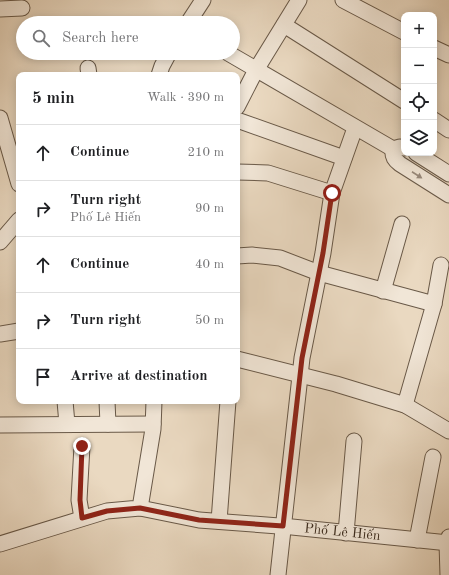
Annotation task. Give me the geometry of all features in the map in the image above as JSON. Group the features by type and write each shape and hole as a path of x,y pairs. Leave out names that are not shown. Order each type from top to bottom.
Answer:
{"street":[{"path":"193,16 203,0"},
{"path":"240,101 256,70 299,0"},
{"path":"343,0 401,30"},
{"path":"0,8 22,8"},
{"path":"284,25 401,99"},
{"path":"437,49 449,55"},
{"path":"160,72 165,60"},
{"path":"240,60 355,128 399,149 393,154 394,160 449,196"},
{"path":"0,118 16,174"},
{"path":"240,121 344,158"},
{"path":"437,122 449,130"},
{"path":"278,575 302,358 319,273 332,193 355,128"},
{"path":"421,156 449,174"},
{"path":"240,172 268,173 332,193"},
{"path":"0,242 16,223"},
{"path":"383,291 402,224"},
{"path":"240,256 252,255 280,258 319,273 434,304"},
{"path":"405,405 434,304 441,265"},
{"path":"0,334 16,331"},
{"path":"240,360 300,374 405,405 449,431"},
{"path":"65,404 67,424"},
{"path":"107,404 108,424"},
{"path":"140,508 153,424 154,404"},
{"path":"219,521 228,404"},
{"path":"0,425 153,424"},
{"path":"346,532 354,441"},
{"path":"82,446 80,500 82,518"},
{"path":"417,540 433,457"},
{"name":"Phố Lê Hiến","path":"0,544 107,511 140,508 199,520 283,526 417,540 448,541"},
{"path":"448,541 448,575"}],"route":[{"path":"82,446 80,500 82,518 107,511 140,508 199,520 283,526 302,358 323,253 332,193"}]}
